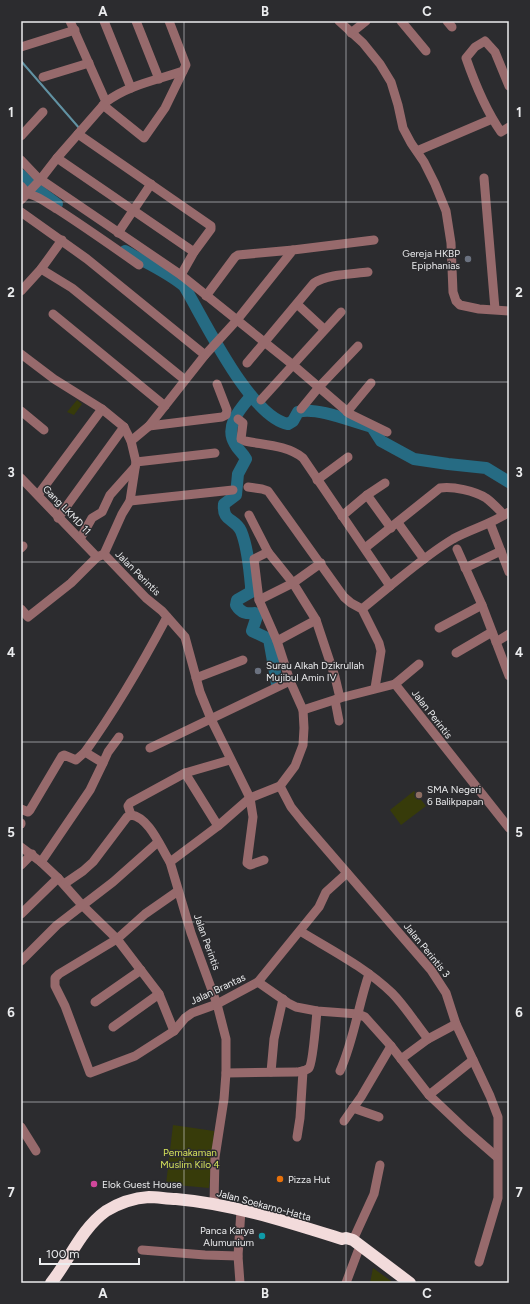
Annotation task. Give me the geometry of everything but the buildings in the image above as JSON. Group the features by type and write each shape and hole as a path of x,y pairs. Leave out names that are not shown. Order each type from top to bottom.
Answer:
{"highway":[{"name":"Jalan Soekarno-Hatta","path":"51,1283 79,1239 89,1227 107,1211 120,1203 150,1197 214,1204 347,1239 398,1280"},
{"name":"Jalan Soekarno-Hatta","path":"347,1239 347,1245 398,1280 410,1283"}],"street":[{"path":"70,21 105,103 144,138 165,108 186,65 169,21"},
{"path":"104,21 131,88"},
{"path":"136,21 159,79"},
{"path":"338,21 363,43 380,64 391,82 403,128 411,143 418,151 435,184 446,211 451,243 453,292 456,301 460,305 479,309 509,311"},
{"path":"351,33 366,21"},
{"path":"401,21 426,50"},
{"path":"21,47 75,30"},
{"path":"509,86 495,52 485,41 475,46 466,58 476,86 492,119 501,132 509,127"},
{"path":"43,77 89,63"},
{"path":"26,195 40,180 56,158 105,103 115,95 131,88 183,71"},
{"path":"21,136 43,112"},
{"path":"418,151 492,119"},
{"path":"78,134 211,226 211,229 194,252 181,275"},
{"path":"56,158 194,252"},
{"path":"21,160 40,180 181,275 293,365 347,412 387,432"},
{"path":"484,178 495,309"},
{"path":"118,233 151,184"},
{"path":"21,186 26,195"},
{"path":"26,195 31,194 47,203 90,230 139,265"},
{"path":"21,212 87,259 205,355"},
{"path":"21,290 41,270 62,240"},
{"path":"206,296 235,257 374,240"},
{"path":"131,441 149,426 205,355 237,320 293,250"},
{"path":"41,270 72,288 186,380"},
{"path":"247,364 314,283 319,279 368,272"},
{"path":"297,304 324,329"},
{"path":"261,400 341,312"},
{"path":"53,314 165,406"},
{"path":"301,409 319,387 358,346"},
{"name":"Jalan Perintis","path":"21,354 54,378 102,409 124,427 131,441 135,464 130,501 101,556 162,611 184,637 200,692 211,719 250,798 252,818 248,863 250,865 264,860"},
{"path":"347,412 371,383"},
{"path":"149,426 222,418 226,415 227,410 217,384"},
{"path":"38,495 102,409"},
{"path":"21,411 44,430"},
{"path":"238,419 244,426 241,439 288,449 296,452 303,458 390,586"},
{"path":"58,518 124,427"},
{"path":"80,539 92,518 102,512 110,495 135,464 215,453"},
{"path":"317,480 348,457"},
{"name":"Gang LKMD 11","path":"21,478 58,518 101,556"},
{"path":"342,516 367,495 385,483"},
{"path":"248,487 268,491 344,596 351,603 362,609 379,643 380,651 374,688"},
{"path":"362,609 424,559 452,540 470,530 490,523 507,514 484,497 455,488 440,488 365,548"},
{"path":"130,501 233,490"},
{"path":"367,495 424,559"},
{"path":"249,515 268,552 293,583 316,620 335,677 339,721"},
{"path":"490,523 504,548 509,572"},
{"path":"465,568 504,548"},
{"path":"457,549 482,605 509,676"},
{"path":"170,862 218,826 250,798 280,786 295,766 303,745 303,710 290,681 277,641 259,600 254,559 268,552"},
{"path":"21,609 24,619 71,583 101,556"},
{"path":"259,600 293,583 321,563"},
{"path":"439,628 482,605"},
{"path":"21,809 26,812 30,810 62,756 64,755 76,760 84,752 112,714 130,685 167,617"},
{"path":"277,641 316,620"},
{"path":"456,653 492,632"},
{"path":"496,642 509,634"},
{"path":"196,678 243,660"},
{"path":"303,710 374,688 395,684 419,664"},
{"path":"150,748 290,681"},
{"name":"Jalan Perintis","path":"395,684 509,828"},
{"path":"41,862 90,790 108,752 119,736"},
{"path":"84,752 103,762"},
{"path":"21,914 62,881 84,871 122,822 127,817 132,815 128,806 130,803 185,774 230,760"},
{"path":"185,774 218,826"},
{"name":"Jalan Perintis 3","path":"280,786 291,807 346,873 432,970 446,993 456,1024 490,1096 498,1117 498,1198 479,1262"},
{"name":"Jalan Perintis","path":"132,815 138,816 146,823 170,862 191,933 217,1004 226,1039 226,1073 224,1099 215,1157 214,1204"},
{"path":"21,960 50,931 113,882 158,842"},
{"path":"21,847 32,854 62,881 82,905 117,939 159,994 174,1031"},
{"path":"21,865 32,854"},
{"name":"Jalan Brantas","path":"117,939 54,978 55,986 65,1006 90,1073 135,1056 174,1031 185,1018 217,1004 258,982 319,907 326,892 346,873"},
{"path":"117,939 145,914 178,891"},
{"path":"300,931 369,974 393,994 428,1039"},
{"path":"95,1002 141,970"},
{"path":"340,1071 358,1014 362,993 369,974"},
{"path":"258,982 296,1007 317,1011 358,1014 365,1016 391,1046 429,1095 486,1149 497,1157"},
{"path":"113,1027 159,994"},
{"path":"271,1072 274,1039 283,999"},
{"path":"226,1073 304,1071 310,1067 317,1011"},
{"path":"401,1060 428,1039 456,1024"},
{"path":"344,1121 361,1097 391,1046"},
{"path":"429,1095 473,1060"},
{"path":"297,1138 304,1071"},
{"path":"353,1108 379,1117"},
{"path":"21,1127 36,1150"},
{"path":"347,1239 374,1194 380,1165"},
{"path":"240,1283 238,1256 241,1210"},
{"path":"142,1250 238,1256"},
{"path":"346,1283 358,1252"}],"green space":[{"path":"77,400 82,404 74,415 67,412"},
{"path":"414,791 426,806 401,825 390,810"},
{"name":"Pemakaman Muslim Kilo 4","path":"173,1125 214,1131 209,1188 166,1184"},
{"path":"373,1268 391,1281 390,1283 370,1283"}],"waterway":[{"path":"21,61 80,129"},
{"path":"21,175 30,184 57,204"},
{"path":"125,251 162,271 184,286 229,365 259,404 273,417 288,424 293,421 298,412 314,411 335,415 372,427 381,441 414,459 486,468 509,482"},
{"path":"251,396 242,406 232,424 232,437 236,446 246,459 238,474 236,495 224,504 224,510 227,517 236,524 241,531 249,565 251,592 237,600 236,605 244,612 255,613 257,616 252,631 269,639 277,684"}],"place":[{"name":"Gereja HKBP Epiphanias","path":"468,259"},
{"name":"Surau Alkah Dzikrullah Mujibul Amin IV","path":"258,671"},
{"name":"SMA Negeri 6 Balikpapan","path":"419,795"},
{"name":"Pizza Hut","path":"280,1179"},
{"name":"Elok Guest House","path":"94,1184"},
{"name":"Panca Karya Alumunium","path":"262,1236"}]}
